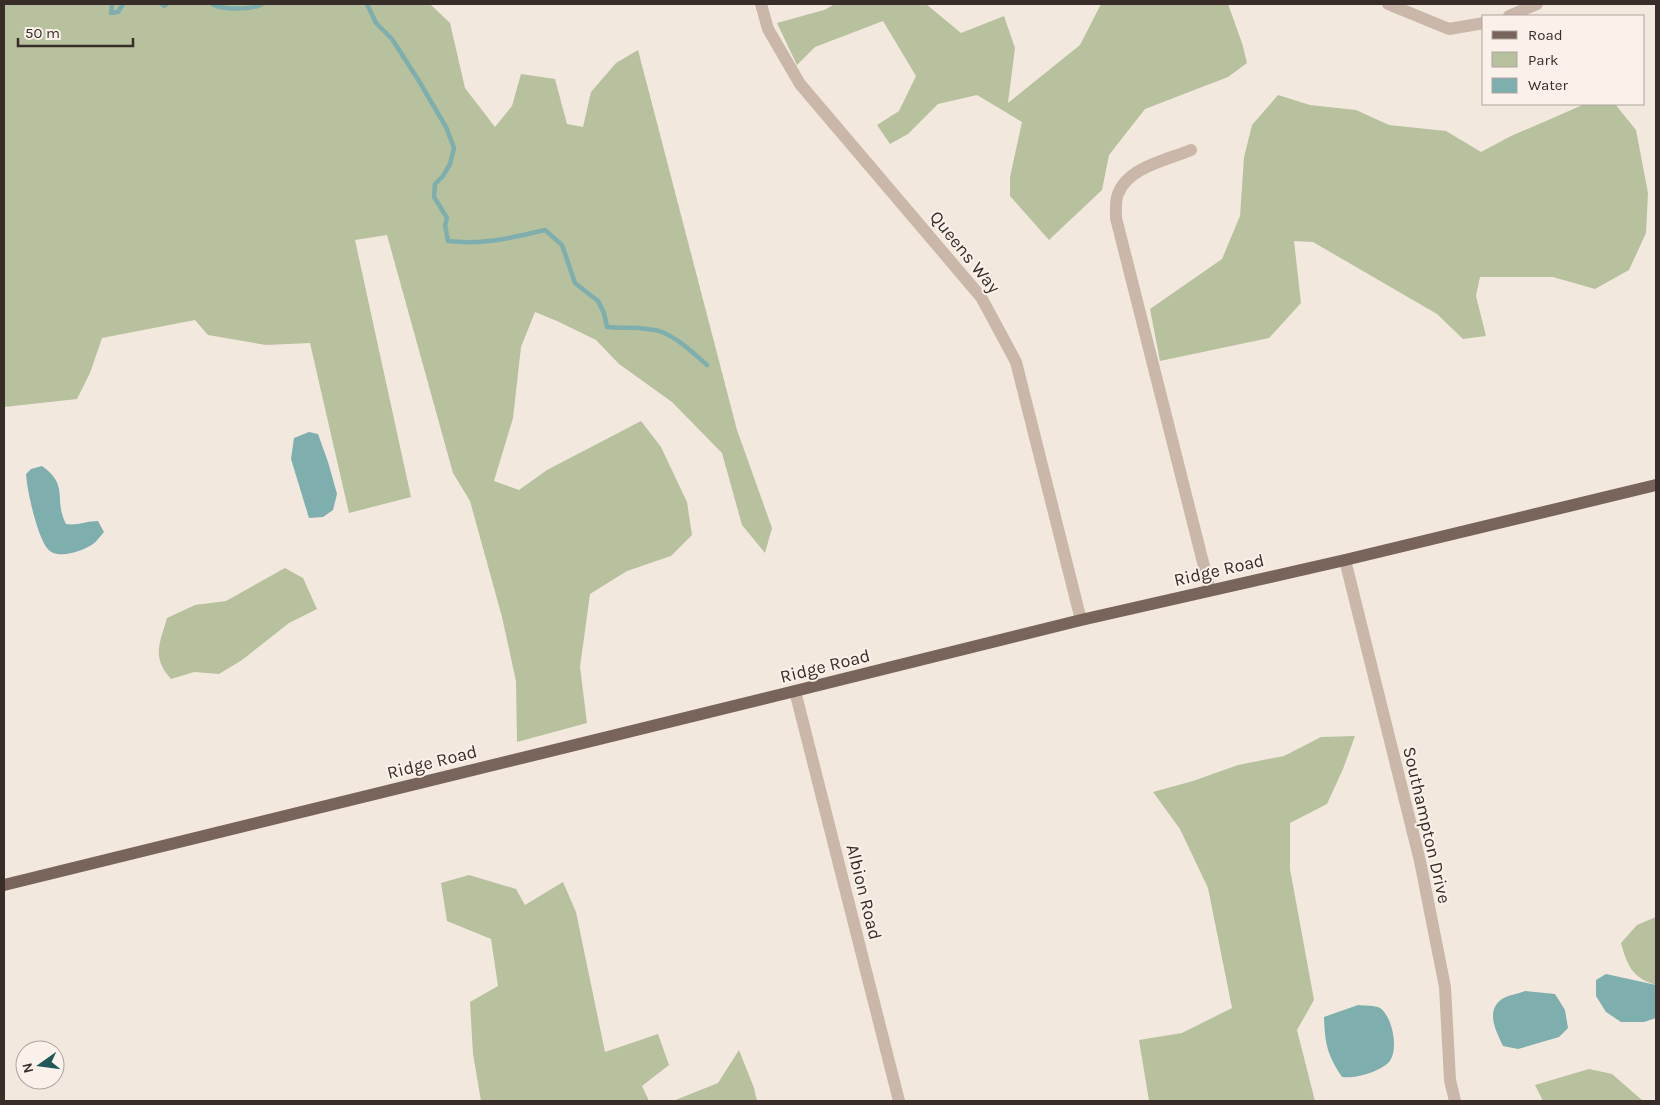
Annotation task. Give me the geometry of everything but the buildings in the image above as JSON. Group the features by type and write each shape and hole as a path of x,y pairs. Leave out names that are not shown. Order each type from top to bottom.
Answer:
{"main road":[{"name":"Ridge Road","path":"4,885 1081,620 1344,560 1656,485"}],"street":[{"name":"Queens Way","path":"761,4 768,29 800,84 981,297 1016,362 1081,620"},
{"path":"1388,4 1449,28 1482,23"},
{"path":"1511,15 1536,4"},
{"path":"1191,150 1139,171 1124,182 1116,196 1116,218 1210,590"},
{"name":"Southampton Drive","path":"1344,560 1420,861 1445,987 1450,1080 1455,1101"},
{"name":"Albion Road","path":"795,691 899,1101"}],"green space":[{"path":"4,4 430,4 450,23 465,88 495,127 512,106 521,74 555,79 567,124 583,127 591,92 616,63 638,50 737,430 772,528 765,553 742,525 722,453 672,402 619,364 596,340 535,312 521,347 513,418 494,481 519,490 547,470 641,421 661,447 687,502 692,535 671,556 627,571 590,594 580,667 587,723 517,742 516,681 502,617 470,501 453,473 387,235 355,240 411,497 349,513 310,343 266,345 208,335 195,320 102,338 90,373 77,399 4,407"},
{"path":"835,4 926,4 961,33 1004,16 1015,48 1008,103 1080,45 1101,4 1228,4 1247,63 1228,77 1145,109 1109,155 1102,190 1049,240 1010,196 1010,177 1022,122 977,95 938,104 908,134 890,144 877,125 899,111 916,76 883,21 815,47 797,65 777,23 824,10"},
{"path":"1278,95 1310,105 1356,110 1389,125 1446,131 1481,152 1511,136 1583,105 1616,105 1636,130 1648,193 1646,233 1629,270 1595,289 1553,277 1480,277 1476,296 1486,336 1463,339 1437,314 1313,242 1294,241 1301,303 1269,338 1160,361 1150,309 1222,259 1240,216 1244,157 1252,125"},
{"path":"285,568 303,578 317,609 289,623 242,660 219,674 194,672 171,679 161,664 159,657 160,642 167,618 195,605 226,601"},
{"path":"1355,736 1327,804 1290,823 1290,869 1314,1000 1297,1030 1315,1101 1149,1101 1139,1040 1182,1033 1232,1008 1208,888 1180,829 1153,792 1193,781 1238,765 1284,756 1321,737"},
{"path":"469,875 516,889 525,905 563,882 576,912 605,1052 658,1034 669,1065 642,1086 649,1101 481,1101 473,1054 470,1002 498,986 491,939 447,921 441,883"},
{"path":"1656,917 1656,985 1641,979 1632,970 1621,943 1637,925"},
{"path":"739,1050 757,1101 673,1101 718,1083"},
{"path":"1589,1069 1612,1074 1643,1101 1543,1101 1535,1085"}],"water":[{"path":"309,432 318,434 337,494 333,510 323,517 309,518 291,459 294,438"},
{"path":"42,466 56,480 60,493 62,515 66,524 98,521 104,532 93,544 70,554 57,554 51,552 43,542 33,512 26,474 31,469"},
{"path":"1606,974 1656,985 1656,1018 1644,1022 1621,1022 1606,1012 1596,996 1596,980"},
{"path":"1525,991 1555,994 1565,1010 1568,1028 1559,1037 1518,1049 1503,1046 1494,1021 1494,1009 1507,996"},
{"path":"1358,1005 1378,1007 1385,1012 1393,1034 1394,1050 1392,1057 1385,1066 1360,1076 1342,1077 1328,1049 1324,1017"}],"waterway":[{"path":"112,4 111,13 118,12 123,4"},
{"path":"162,4 164,6 167,4"},
{"path":"212,4 237,8 262,4"},
{"path":"367,4 376,23 392,39 419,81 446,127 454,148 450,164 443,176 435,184 434,197 447,218 445,225 448,241 485,241 545,230 562,245 575,283 598,301 604,313 607,327 642,328 662,332 680,342 707,365"}]}
